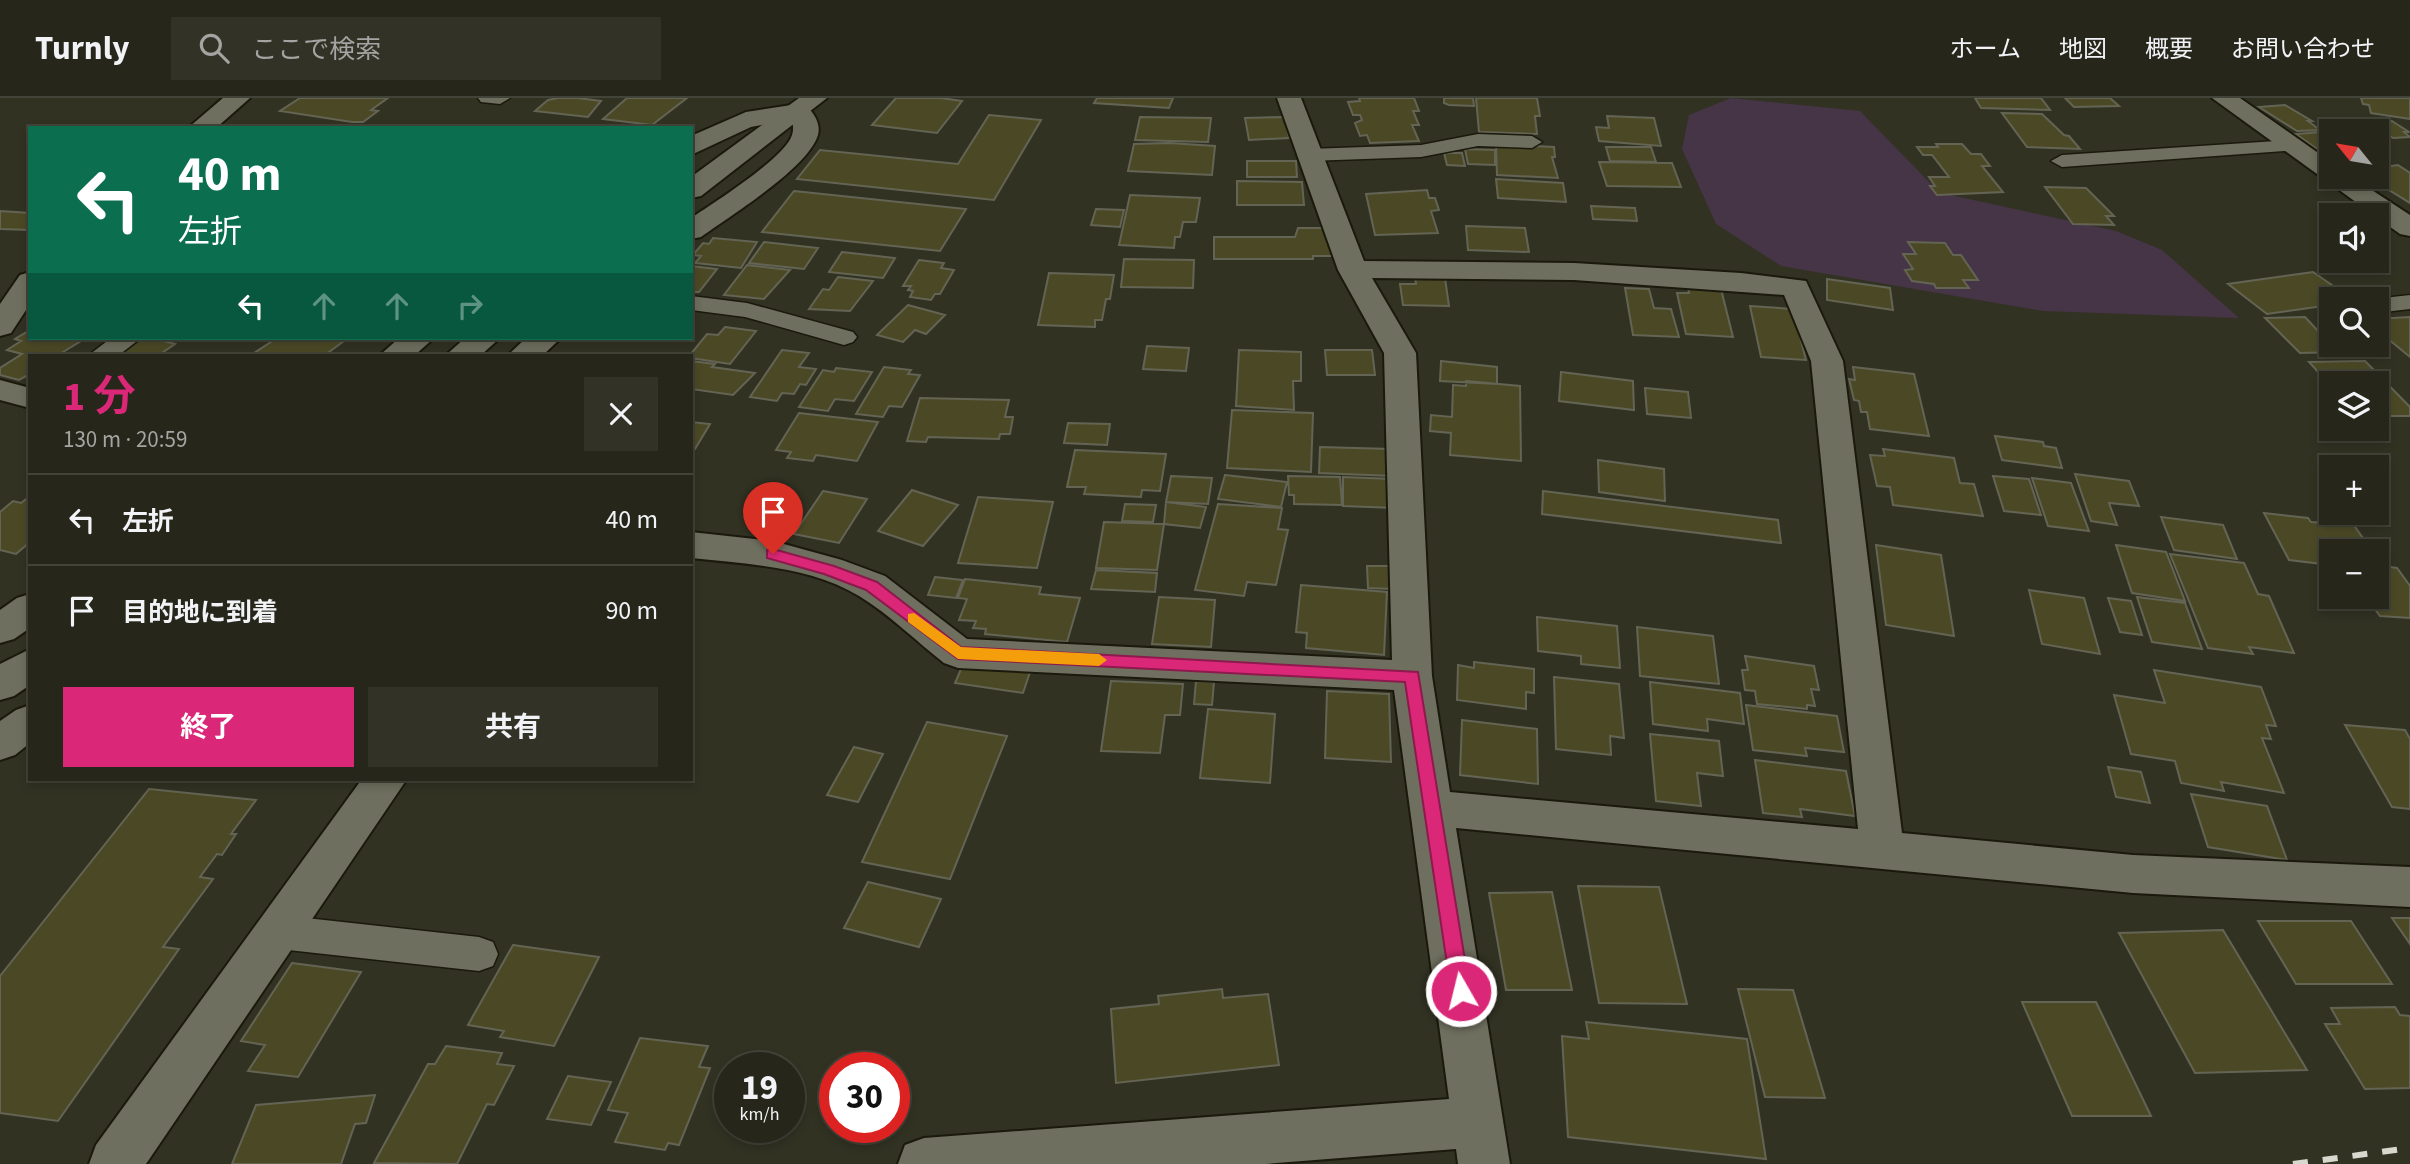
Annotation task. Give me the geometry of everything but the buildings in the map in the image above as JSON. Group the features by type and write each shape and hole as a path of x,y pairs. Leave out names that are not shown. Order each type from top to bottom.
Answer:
{"street":[{"path":"203,126 238,98"},
{"path":"924,1164 1482,1143 1434,808 1412,676 1400,353 1353,270 1289,98"},
{"path":"2224,98 2319,166"},
{"path":"693,146 742,120 806,105"},
{"path":"693,189 806,105"},
{"path":"693,229 783,162 799,146 805,138 806,105"},
{"path":"2352,189 2410,228"},
{"path":"1353,270 1459,268 1710,278 1796,287 1827,360 1882,849"},
{"path":"0,327 28,284"},
{"path":"395,354 416,340"},
{"path":"462,354 482,340"},
{"path":"524,354 543,340"},
{"path":"0,390 28,397"},
{"path":"693,545 773,554 829,569 872,586 958,653 1412,676"},
{"path":"0,629 28,609"},
{"path":"0,685 28,665"},
{"path":"0,743 28,722"},
{"path":"115,1164 385,781"},
{"path":"1434,808 2133,874 2410,887"}],"lane":[{"path":"488,98 500,98"},
{"path":"1308,155 1422,151 1478,140 1532,142"},
{"path":"2062,161 2292,146"},
{"path":"2389,304 2410,302"},
{"path":"693,303 747,310 844,337"},
{"path":"104,354 125,340"},
{"path":"279,932 478,954"}],"shaded area":[{"path":"1731,98 1860,111 1931,184 1946,194 2116,231 2162,250 2239,318 2043,311 1781,266 1716,224 1682,149 1689,115"}],"railway":[{"path":"2293,1164 2410,1148"}],"slow traffic":[{"path":"914,618 958,653 1099,660"}],"route":[{"path":"773,554 829,569 872,586 958,653 1412,676 1461,991"}]}
